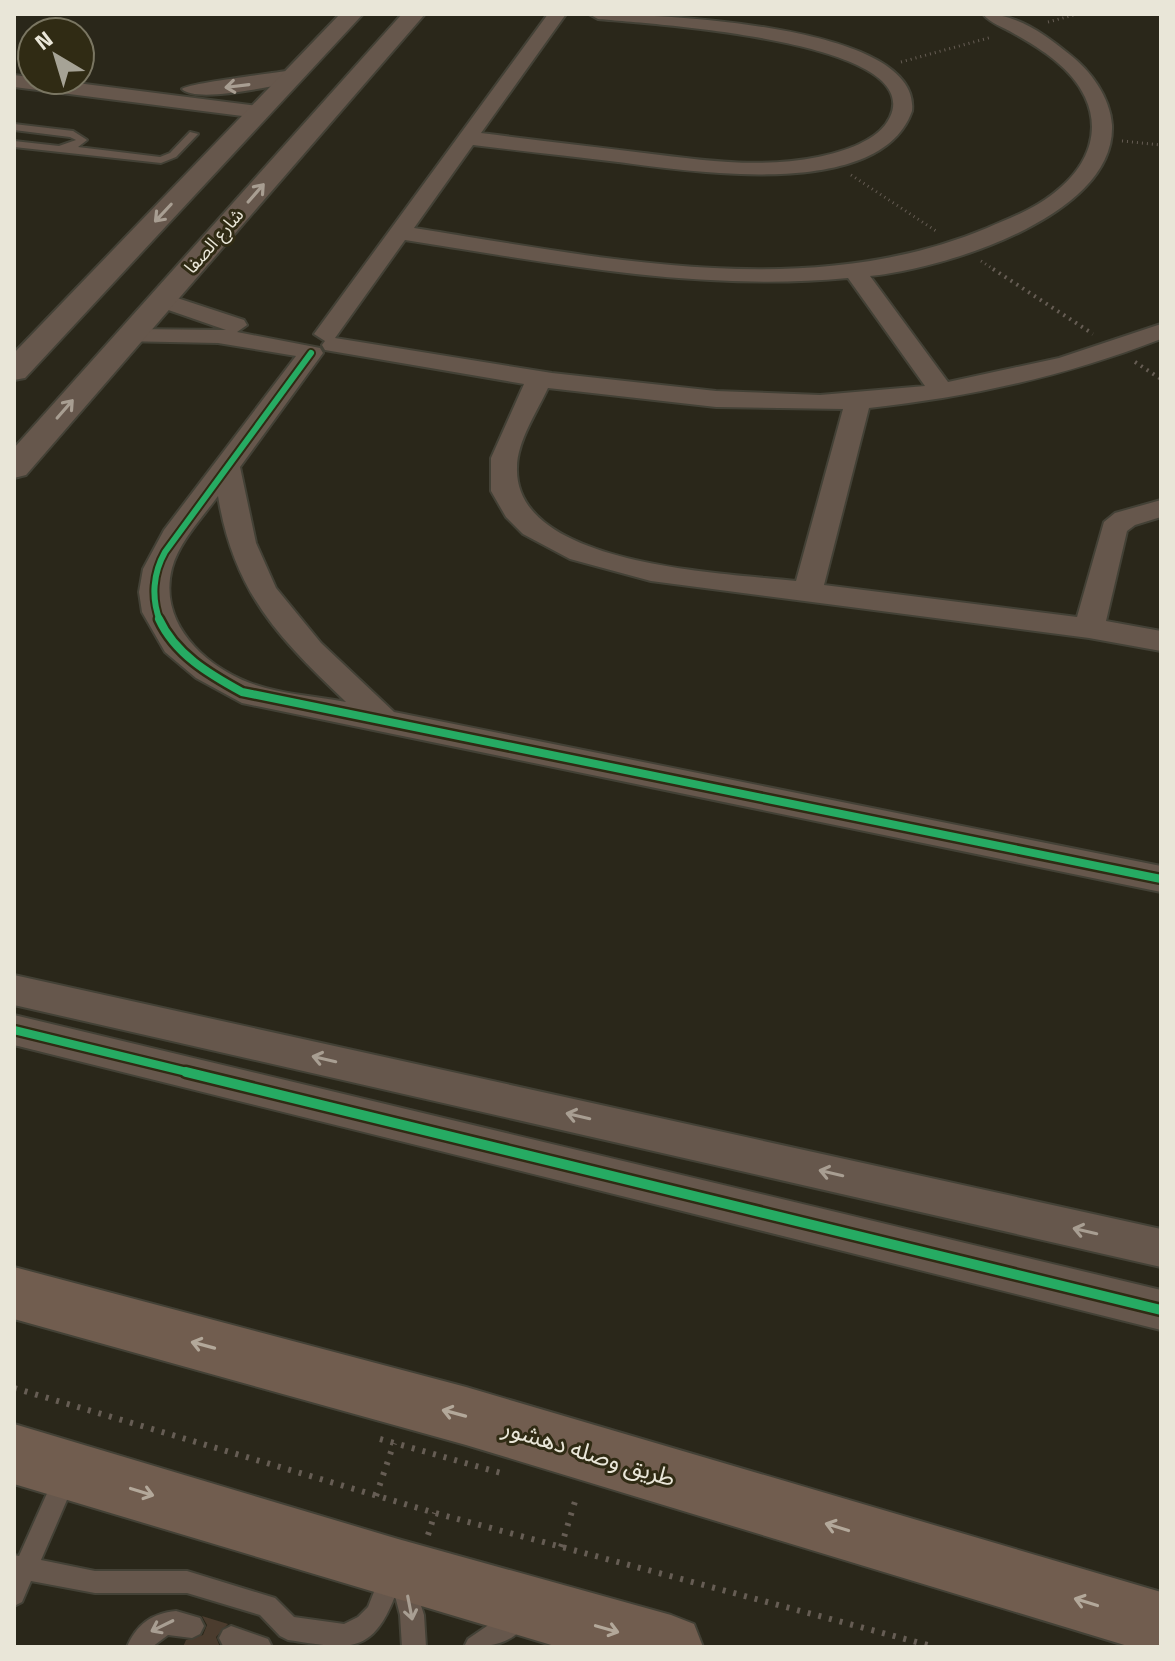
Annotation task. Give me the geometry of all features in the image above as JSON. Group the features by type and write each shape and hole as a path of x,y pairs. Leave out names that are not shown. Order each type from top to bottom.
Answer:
{"main road":[{"name":"طريق وصله دهشور","path":"14,1293 466,1416 1161,1624"},
{"path":"42,1462 671,1647"}],"street":[{"path":"14,371 352,14"},
{"name":"شارع الصفا","path":"14,468 414,14"},
{"path":"557,14 174,536 157,569 155,605 168,639 198,669 242,692 1161,879"},
{"path":"468,138 745,170 829,161 862,150 887,135 901,119 904,101 897,84 880,68 855,54 787,36 598,14"},
{"path":"399,232 665,271 787,276 854,270 961,248 1008,230 1046,210 1083,176 1102,139 1102,120 1091,89 1067,61 1022,29 992,14"},
{"path":"96,79 181,89 238,86 293,76"},
{"path":"96,89 258,112"},
{"path":"854,270 941,390"},
{"path":"162,300 218,321 283,333 316,343"},
{"path":"130,336 218,336 316,343 538,381 772,402 941,390 1033,373 1117,349 1161,331"},
{"path":"538,381 503,467 508,495 527,522 559,545 601,562 1089,628 1161,641"},
{"path":"808,592 859,398"},
{"path":"226,466 241,543 264,594 304,643 384,721"},
{"path":"1089,628 1114,528 1125,519 1161,508"},
{"path":"14,990 1161,1248"},
{"path":"14,1030 1161,1310"}],"lane":[{"path":"14,127 81,138 77,145 66,149"},
{"path":"14,144 161,160 173,155 193,134"},
{"path":"14,1594 42,1462"},
{"path":"20,1567 95,1582 187,1582 267,1606 288,1628 345,1636 376,1615 391,1585 395,1568"},
{"path":"395,1568 412,1615 414,1647"},
{"path":"476,1647 512,1619 537,1609"},
{"path":"139,1647 144,1636 166,1623 175,1620 192,1626"},
{"path":"231,1638 260,1647"}],"path":[{"path":"880,68 1078,14"},
{"path":"1102,139 1161,145"},
{"path":"829,161 1161,379"},
{"path":"14,1388 376,1496 935,1647"},
{"path":"376,1496 394,1443"},
{"path":"561,1547 577,1495"}],"building":[{"path":"202,1616 228,1624 216,1637 220,1647 183,1647 186,1640 203,1635 207,1625"}],"cycle path":[{"path":"311,353 174,536 157,569 154,592 156,612 164,629 176,645 206,671 242,692 1161,879"},
{"path":"14,1030 1161,1310"}]}
